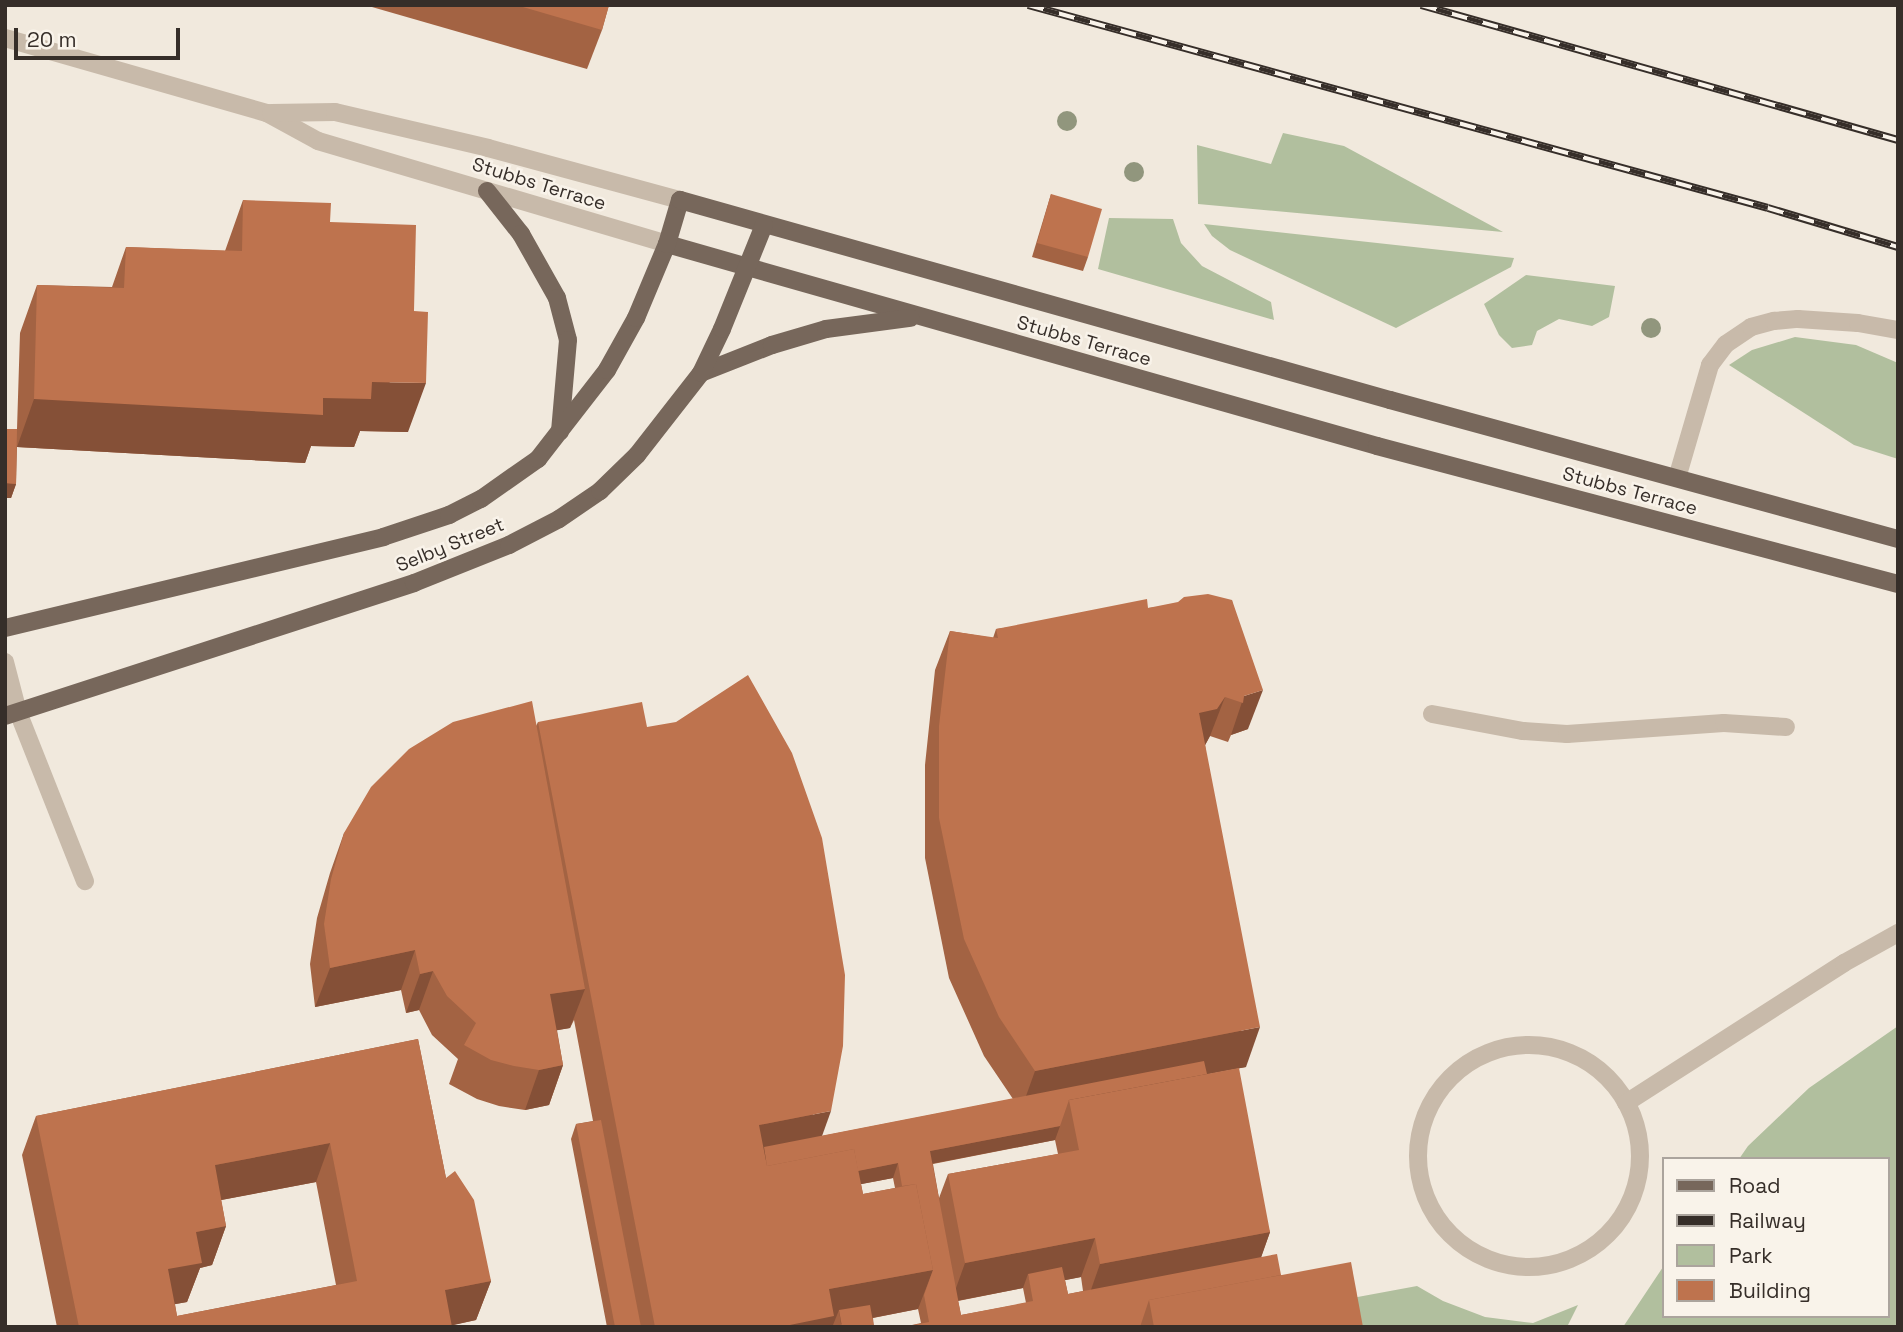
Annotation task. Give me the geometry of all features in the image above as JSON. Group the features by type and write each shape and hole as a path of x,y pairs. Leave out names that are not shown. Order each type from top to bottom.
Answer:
{"main road":[{"path":"487,191 521,234 557,298 568,340 559,432"},
{"name":"Stubbs Terrace","path":"680,200 1898,539"},
{"name":"Selby Street","path":"5,628 416,528 481,499 538,459 607,370 636,318 667,244 680,200"},
{"name":"Selby Street","path":"12,714 414,583 509,545 559,519 600,491 637,455 701,373 764,225"},
{"name":"Stubbs Terrace","path":"667,244 1377,446 1898,584"},
{"path":"701,373 772,345 826,329 880,320 924,317"}],"street":[{"name":"Stubbs Terrace","path":"5,38 267,113 318,141 667,244"},
{"name":"Stubbs Terrace","path":"267,113 335,113 488,148 680,200"},
{"path":"1677,478 1710,365 1726,344 1751,327 1798,319 1858,323 1898,330"},
{"path":"5,662 12,714 85,881"},
{"path":"1432,714 1523,731 1567,734 1724,723 1786,727"},
{"path":"1626,1103 1832,970 1898,933"},
{"path":"1513,1046 1552,1047 1595,1067 1607,1077 1626,1103 1636,1129 1640,1156 1634,1193 1616,1226 1603,1239 1572,1259 1554,1265 1517,1266 1481,1256 1451,1235 1430,1204 1419,1169 1421,1132 1435,1097 1446,1082 1475,1059 1513,1046"}],"green space":[{"path":"1283,133 1344,146 1503,232 1198,204 1197,145 1271,164"},
{"path":"1109,218 1173,219 1181,243 1202,266 1271,302 1274,320 1098,269"},
{"path":"1204,224 1514,258 1511,267 1396,328 1230,250 1212,236"},
{"path":"1526,275 1615,286 1609,317 1592,326 1559,319 1537,331 1532,345 1512,348 1499,335 1484,304"},
{"path":"1795,337 1856,345 1898,363 1898,459 1854,445 1729,365 1752,350"},
{"path":"1898,1026 1898,1327 1623,1327 1661,1270 1661,1318 1889,1318 1889,1157 1740,1157 1748,1146 1809,1088"},
{"path":"1417,1286 1443,1301 1485,1317 1533,1323 1578,1305 1567,1327 1341,1327 1336,1301"}],"building":[{"path":"516,5 609,5 602,30"},
{"path":"1051,194 1102,209 1088,257 1037,243"},
{"path":"243,200 331,203 330,222 416,225 414,311 428,312 426,383 372,382 371,399 323,398 323,415 34,399 37,285 124,288 126,247 242,251"},
{"path":"5,429 17,429 16,484 5,483"},
{"path":"1208,594 1232,600 1263,690 1244,696 1243,703 1225,697 1217,709 1199,713 1260,1027 1035,1071 999,1017 964,939 939,818 939,726 950,631 998,638 996,629 1147,599 1148,608 1178,602 1184,597"},
{"path":"748,675 792,753 822,838 845,975 843,1046 831,1111 759,1125 767,1166 854,1149 863,1194 916,1184 933,1270 829,1289 834,1316 780,1327 655,1327 538,722 642,702 647,727 676,722"},
{"path":"532,701 585,989 550,994 563,1065 539,1070 491,1060 464,1045 476,1023 447,996 433,971 420,974 415,950 330,968 324,924 331,879 344,833 371,787 409,749 453,722"},
{"path":"418,1039 446,1178 455,1171 474,1200 491,1281 445,1290 452,1327 79,1327 36,1116","holes":["330,1143 357,1281 177,1316 168,1269 202,1263 196,1232 226,1226 215,1165"]},
{"path":"1204,1061 1207,1074 1069,1100 1060,1126 930,1151 961,1315 1033,1301 1028,1274 1062,1267 1068,1294 1277,1254 1281,1275 1149,1300 1140,1327 903,1327 929,1322 924,1295 933,1270 916,1184 902,1186 898,1163 858,1171 854,1149 767,1166 764,1147"},
{"path":"1239,1068 1270,1232 1100,1264 1095,1238 965,1263 948,1174 1079,1150 1069,1100"},
{"path":"601,1120 641,1327 615,1327 576,1124"},
{"path":"1351,1262 1363,1327 1154,1327 1149,1300"},
{"path":"870,1305 874,1327 842,1327 839,1310"}],"railway":[{"path":"1028,5 1768,208 1898,247"},
{"path":"1421,5 1898,140"}]}
